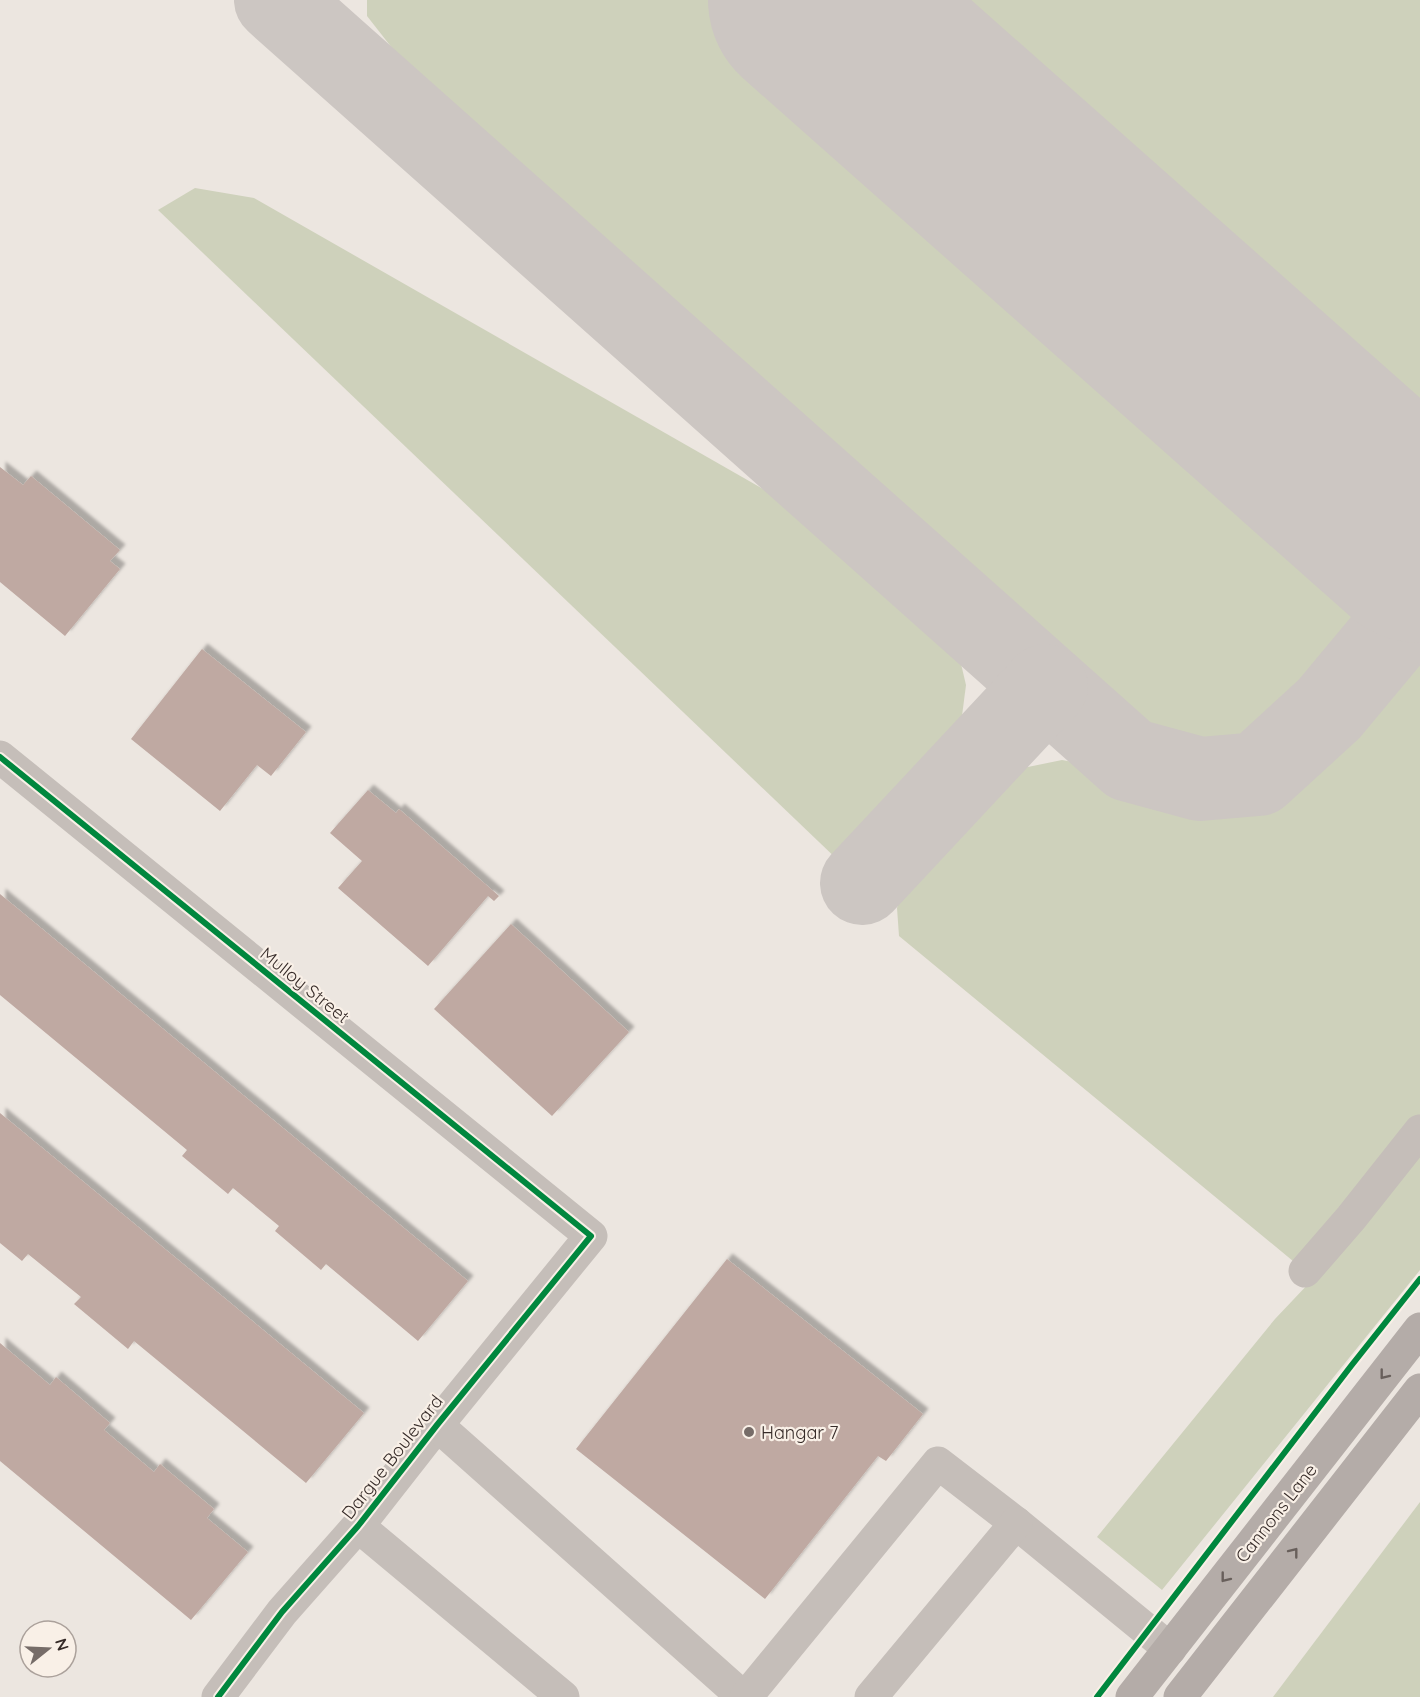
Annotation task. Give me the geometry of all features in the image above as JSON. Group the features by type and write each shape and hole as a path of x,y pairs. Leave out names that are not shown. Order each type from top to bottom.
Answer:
{"main road":[{"name":"Cannons Lane","path":"1132,1697 1420,1329"},
{"name":"Cannons Lane","path":"1190,1685 1420,1390"},
{"path":"1170,1649 1190,1685"}],"street":[{"name":"Mulloy Street","path":"0,758 591,1236"},
{"path":"1305,1271 1351,1218 1420,1131"},
{"name":"Dargue Boulevard","path":"218,1697 282,1612 358,1526 591,1236"},
{"path":"437,1425 744,1697 938,1463 1016,1523 1170,1649"},
{"path":"871,1697 1016,1523"},
{"path":"358,1526 563,1697"}],"green space":[{"path":"367,0 738,0 1312,511 1343,549 1356,605 1351,635 1289,719 1244,749 1191,753 1137,727 414,76 367,16"},
{"path":"896,0 1420,0 1420,454 1385,433"},
{"path":"195,188 254,198 800,510 851,542 936,618 958,651 966,685 962,716 950,747 842,864 158,210"},
{"path":"1420,645 1420,1124 1305,1271 899,936 897,908 905,880 992,784 1023,768 1062,760 1100,767 1150,795 1195,805 1246,801 1287,783 1325,753"},
{"path":"1420,1150 1420,1270 1162,1590 1097,1537 1275,1319 1347,1243"},
{"path":"1420,1502 1420,1697 1273,1697"}],"building":[{"path":"0,467 23,485 31,476 120,550 110,561 120,569 65,636 0,582"},
{"path":"202,649 306,732 271,776 257,765 220,811 131,739"},
{"path":"368,790 396,813 399,809 499,896 494,901 488,896 428,966 338,888 362,861 330,833"},
{"path":"0,894 468,1281 418,1341 326,1264 321,1270 275,1231 279,1226 233,1188 228,1194 182,1156 187,1150 0,995"},
{"path":"511,924 629,1032 552,1116 434,1009"},
{"path":"0,1113 364,1413 306,1483 134,1341 128,1349 74,1304 81,1297 28,1254 22,1261 0,1243"},
{"name":"Hangar 7","path":"727,1259 923,1414 886,1461 878,1456 765,1599 576,1449"},
{"path":"0,1343 50,1385 56,1377 110,1423 104,1430 154,1472 160,1464 214,1509 207,1518 248,1552 191,1620 0,1461"}],"taxiway":[{"path":"276,0 1130,760 1200,779 1258,774 1329,709 1420,600"},
{"path":"862,883 1046,686"}],"runway":[{"path":"813,0 1420,538"}],"cycle path":[{"path":"0,757 591,1236 358,1526 282,1612 218,1697"},
{"path":"1097,1697 1420,1279"}],"place":[{"name":"Hangar 7","path":"749,1432"}]}
